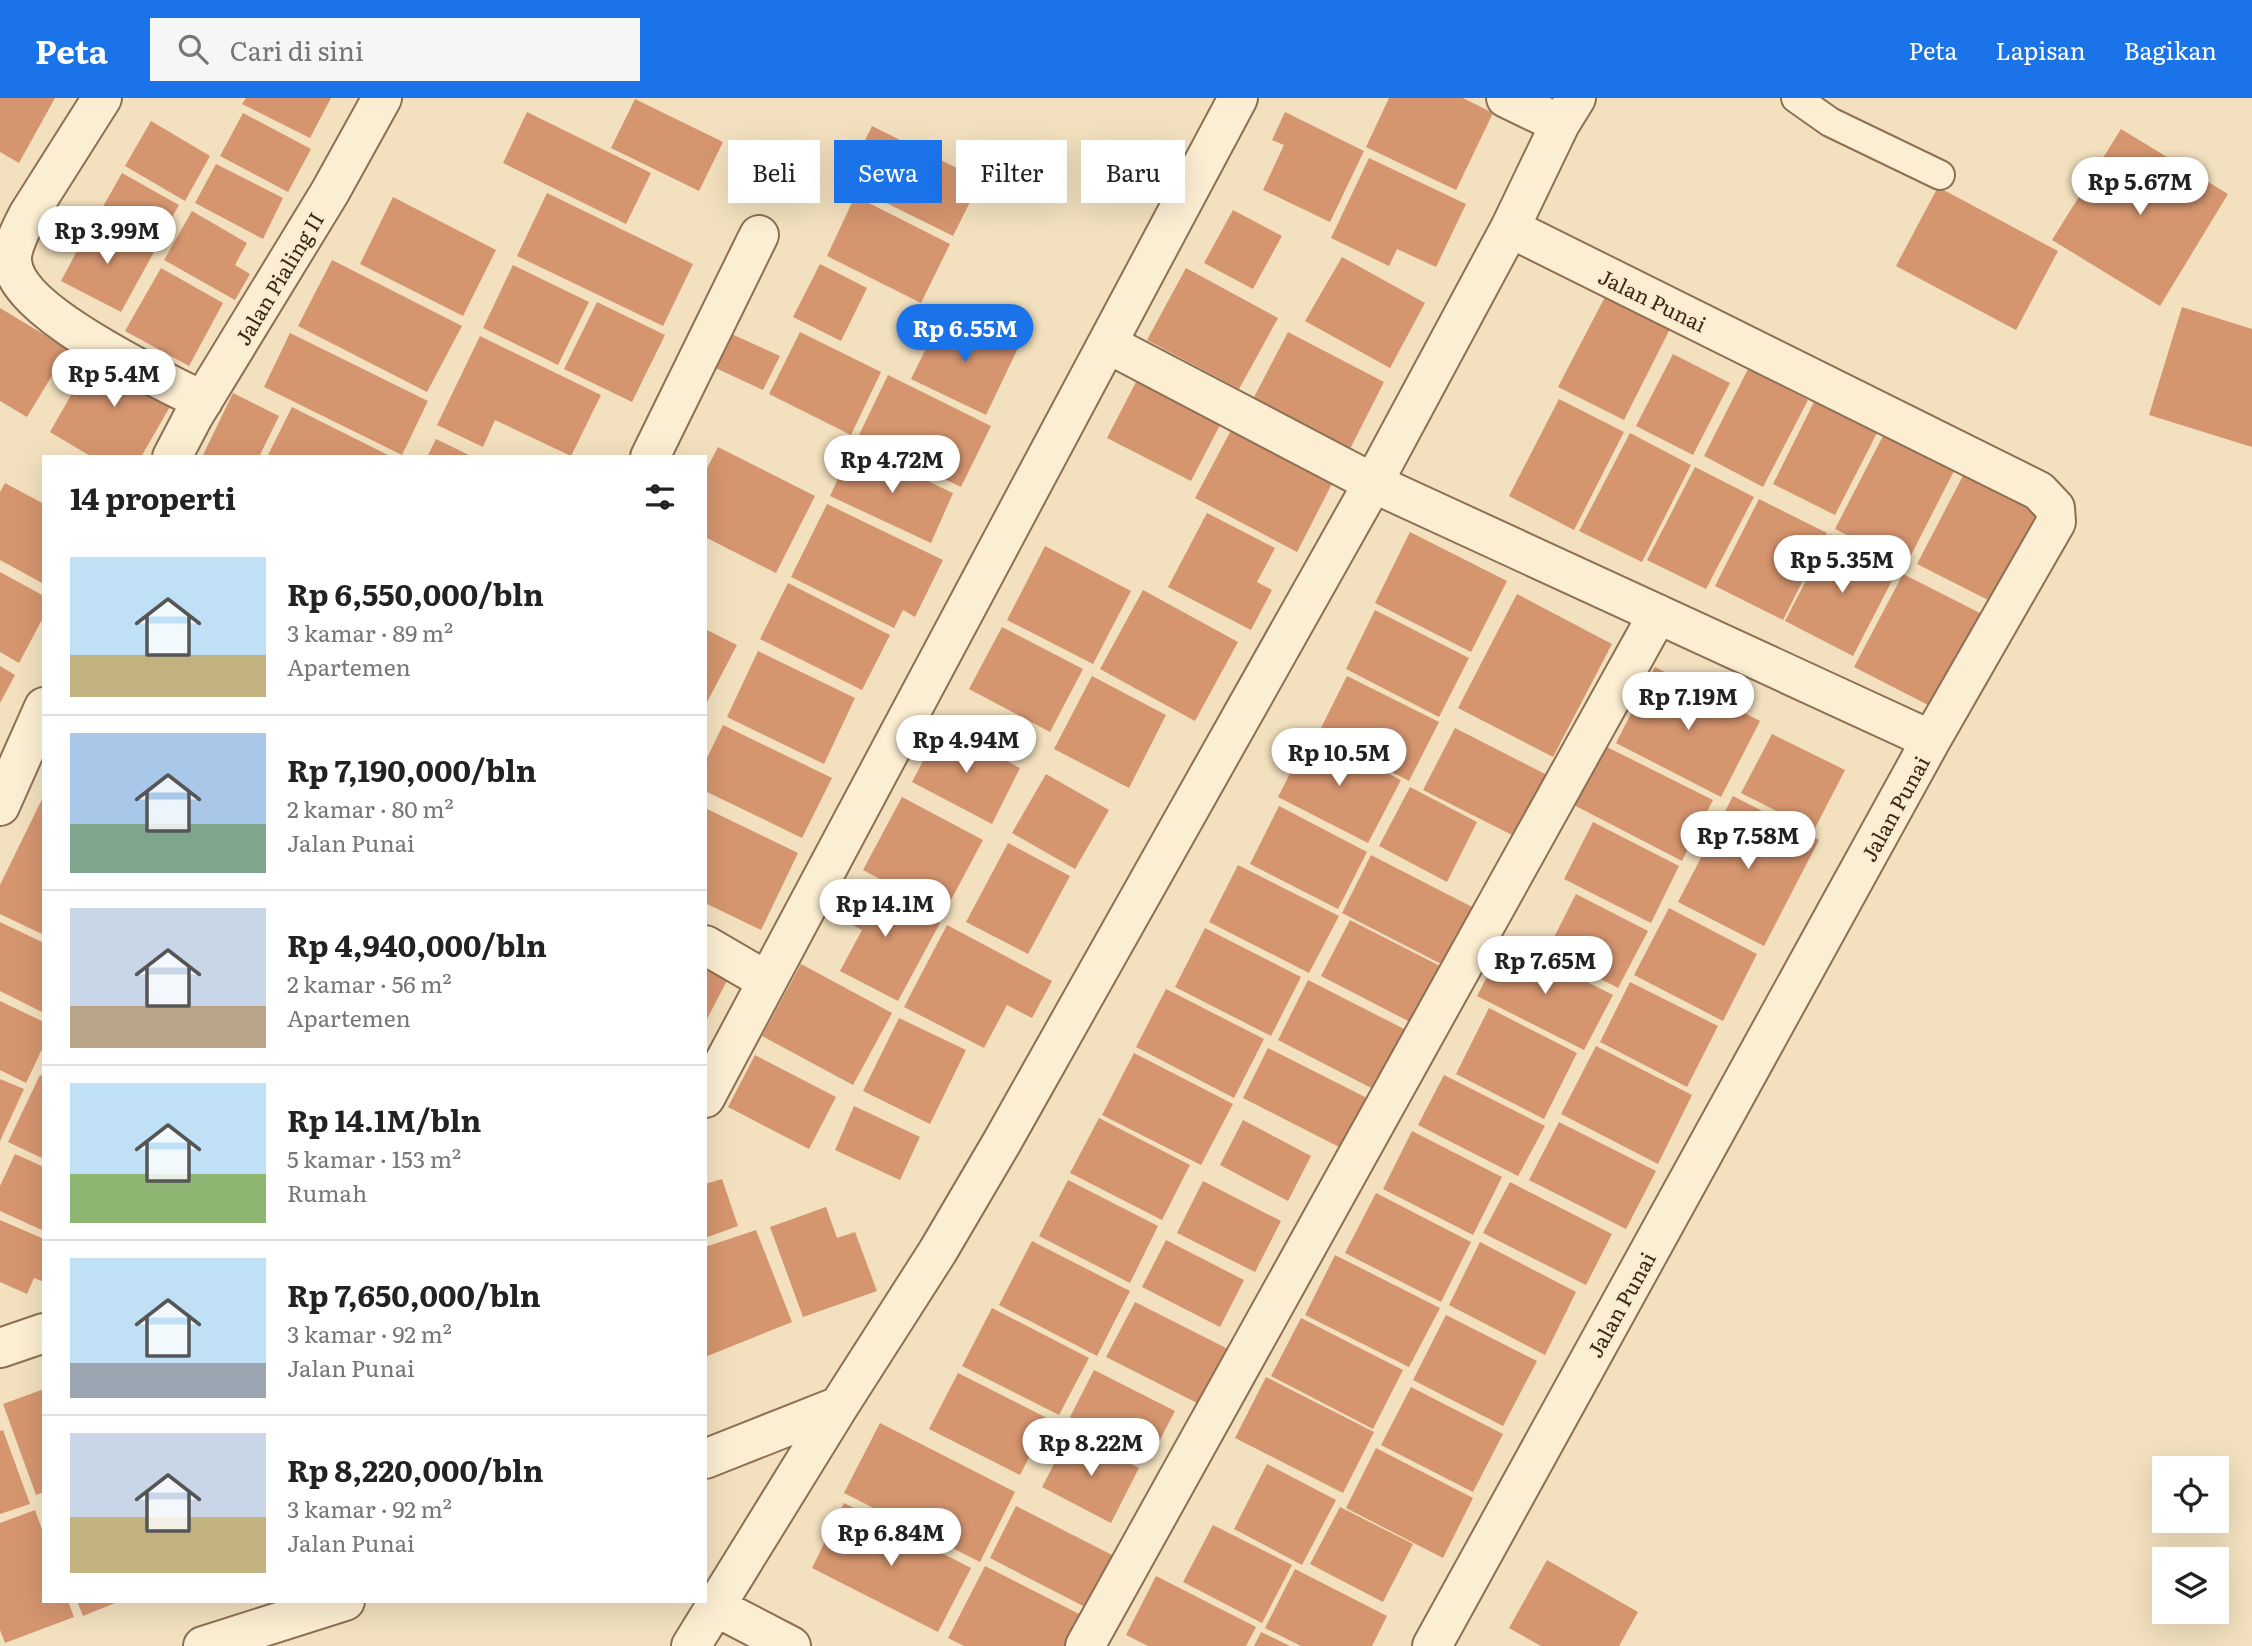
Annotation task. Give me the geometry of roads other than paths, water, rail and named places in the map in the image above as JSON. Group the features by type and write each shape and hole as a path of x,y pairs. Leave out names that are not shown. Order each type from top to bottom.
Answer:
{"street":[{"path":"102,98 28,215 18,234 12,261 23,288 47,311 113,355 203,401"},
{"name":"Jalan Pialing II","path":"173,455 330,192 382,98"},
{"path":"707,1094 1238,98"},
{"path":"691,1646 938,1251 1002,1142 1373,483 1510,228 1568,111 1506,98"},
{"name":"Jalan Punai","path":"1432,1646 1931,740 2056,522 2055,508 2039,491 1510,228"},
{"path":"651,455 759,234"},
{"path":"1108,344 1373,483 1931,740"},
{"path":"1085,1646 1658,614"},
{"path":"0,806 42,711"},
{"path":"707,946 767,981"},
{"path":"0,1348 42,1334"},
{"path":"707,1458 839,1406"},
{"path":"204,1646 339,1603"},
{"path":"716,1607 791,1646"}],"lane":[{"path":"1796,98 1830,122 1940,175"}]}
